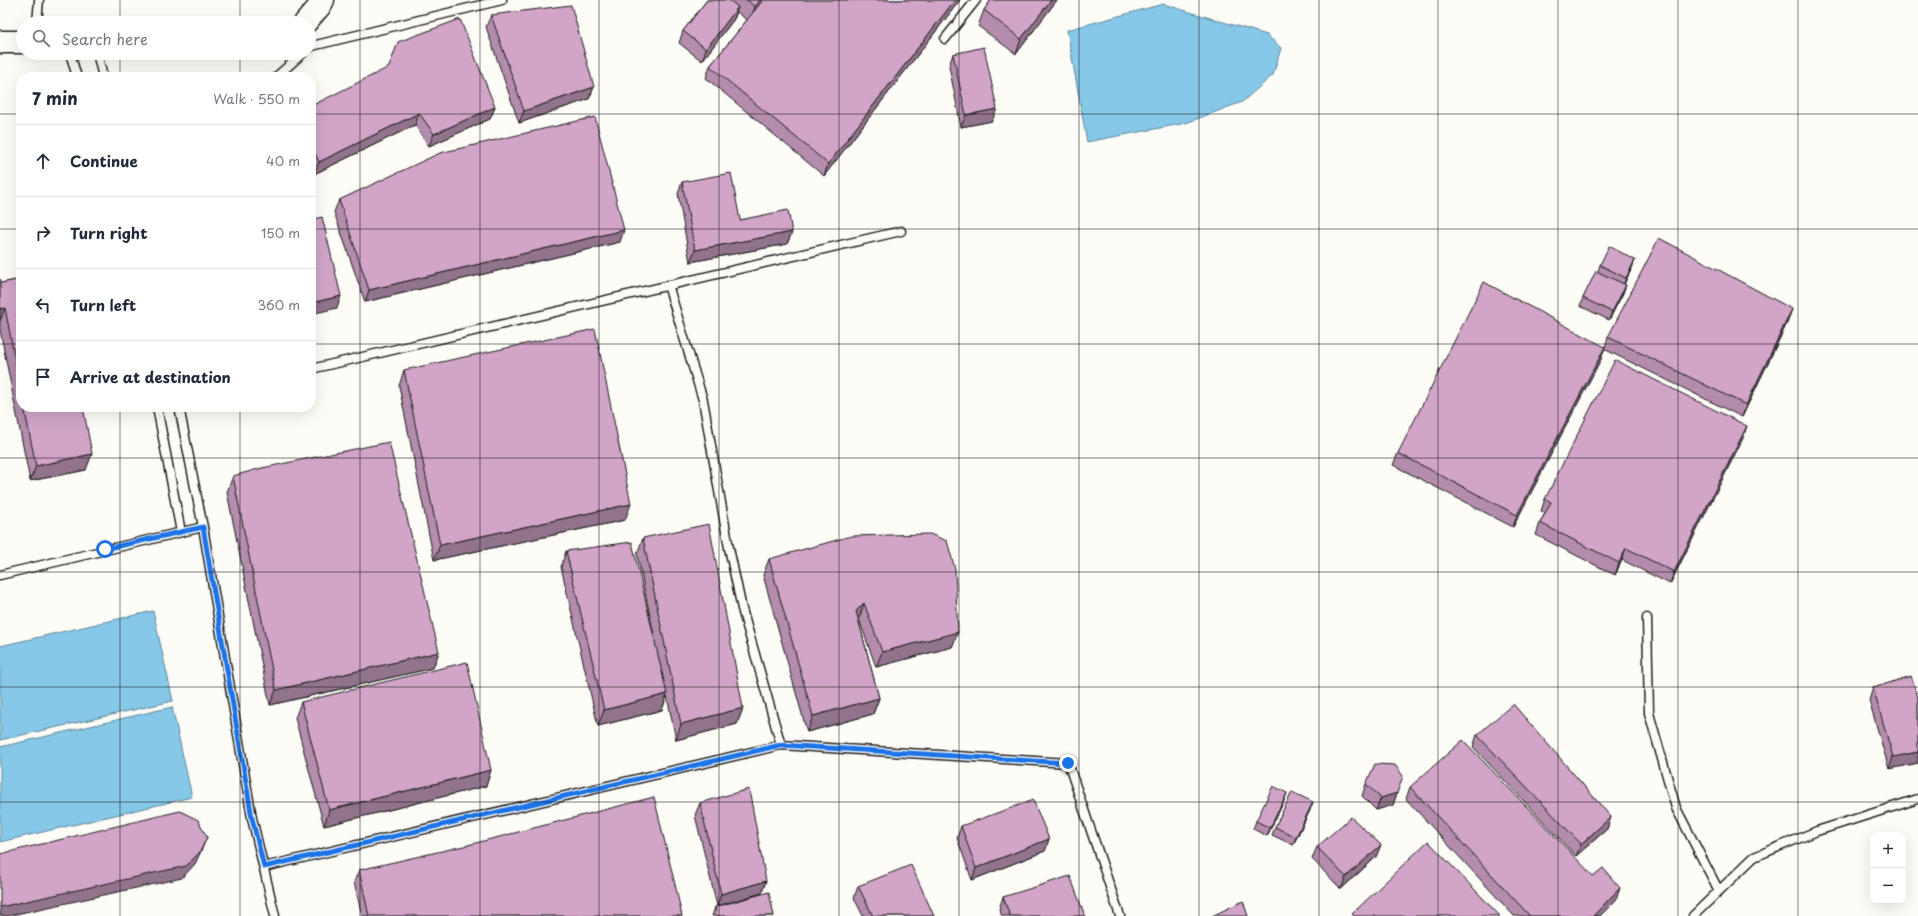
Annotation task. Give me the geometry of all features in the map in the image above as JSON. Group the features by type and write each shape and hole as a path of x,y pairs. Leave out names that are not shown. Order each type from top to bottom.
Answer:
{"main road":[{"path":"310,16 322,0"},
{"path":"0,42 16,42"}],"lane":[{"path":"38,16 39,0"},
{"path":"316,45 502,0"},
{"path":"945,39 976,0"},
{"path":"72,60 76,72"},
{"path":"99,60 102,72"},
{"path":"282,72 295,60"},
{"path":"316,368 901,231"},
{"path":"668,285 703,400 729,548 742,609 781,745"},
{"path":"158,412 181,532"},
{"path":"180,412 203,527 252,818 275,916"},
{"path":"0,575 203,527"},
{"path":"1646,618 1649,713 1676,808 1719,891"},
{"path":"264,867 781,745 1068,763 1120,916"},
{"path":"1693,916 1754,857 1817,831 1918,799"}],"water":[{"path":"1163,4 1267,35 1281,48 1273,75 1242,102 1186,123 1087,142 1067,30"},
{"path":"153,611 173,701 0,740 0,646"},
{"path":"172,707 192,797 0,842 0,747"}],"building":[{"path":"707,0 729,0 738,7 706,49 683,31"},
{"path":"747,0 760,0 755,7"},
{"path":"763,0 955,0 828,164 710,66"},
{"path":"991,0 1051,0 1021,39 984,10"},
{"path":"571,5 594,87 524,111 491,15"},
{"path":"460,19 495,107 434,134 419,113 319,162 316,156 316,104 389,67 398,42"},
{"path":"984,47 997,109 966,115 953,54"},
{"path":"595,117 624,230 369,290 339,200 440,153"},
{"path":"731,173 740,220 788,210 792,232 695,250 682,182"},
{"path":"322,217 341,296 316,302 316,219"},
{"path":"1659,238 1792,309 1746,405 1608,337"},
{"path":"1609,246 1635,260 1626,278 1600,265"},
{"path":"1596,271 1626,285 1612,312 1583,298"},
{"path":"0,279 1,283 16,280 16,364 5,308 0,309"},
{"path":"1484,282 1605,347 1517,515 1398,453"},
{"path":"595,329 631,504 440,545 404,370"},
{"path":"1615,360 1747,426 1674,572 1626,548 1619,563 1540,523 1551,502 1545,499"},
{"path":"25,412 84,412 92,454 36,466"},
{"path":"389,442 439,652 276,690 233,476 262,468"},
{"path":"709,524 743,708 681,724 643,538"},
{"path":"930,534 947,541 955,569 958,632 882,652 864,603 856,611 879,698 813,716 769,559 851,536"},
{"path":"632,542 667,694 604,710 566,551"},
{"path":"467,662 491,770 329,810 301,702"},
{"path":"1911,676 1918,698 1918,752 1893,757 1873,688"},
{"path":"1513,704 1611,817 1581,844 1477,735"},
{"path":"1463,740 1593,876 1603,868 1620,888 1593,916 1530,916 1410,787"},
{"path":"1375,764 1395,765 1403,776 1397,793 1381,798 1366,784"},
{"path":"1273,786 1287,793 1270,828 1256,821"},
{"path":"749,789 766,881 721,894 700,803"},
{"path":"1292,792 1313,802 1296,837 1275,827"},
{"path":"654,797 682,916 369,916 359,870 468,845"},
{"path":"1033,800 1049,839 976,868 961,826"},
{"path":"180,811 198,820 207,837 200,852 186,866 0,907 0,854"},
{"path":"1351,817 1381,845 1346,877 1317,847"},
{"path":"1428,841 1500,916 1354,916 1352,914"},
{"path":"911,865 934,916 873,916 858,886"},
{"path":"1070,876 1085,916 1010,916 1003,897"},
{"path":"769,892 774,916 717,916 715,907"},
{"path":"1243,901 1248,916 1212,916"}],"route":[{"path":"105,549 203,527 252,818 264,867 781,745 1068,763"}]}
